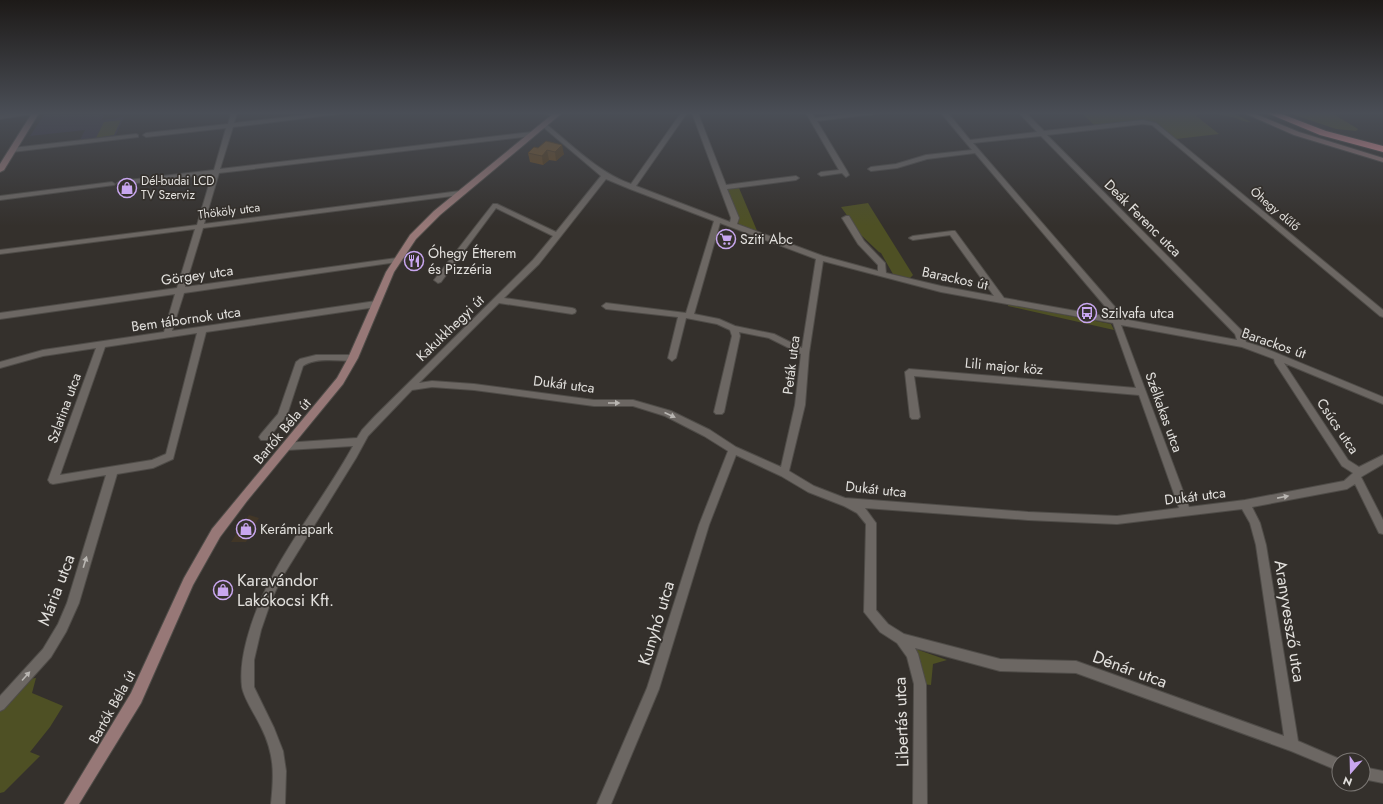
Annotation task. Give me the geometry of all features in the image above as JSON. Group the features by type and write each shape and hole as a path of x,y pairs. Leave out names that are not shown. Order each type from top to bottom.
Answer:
{"street":[{"path":"1,167 12,151"},
{"path":"167,334 222,151"},
{"path":"120,183 394,151"},
{"name":"Bartók Béla út","path":"71,804 136,698 188,582 206,549 216,533 243,498 336,386 353,358 397,260 421,228 460,193 512,151"},
{"name":"Barackos út","path":"575,151 605,176 632,188 820,258 941,289 1243,344 1278,356 1383,401"},
{"path":"632,188 658,151"},
{"path":"709,151 735,218 733,226"},
{"path":"820,174 845,173 831,151"},
{"path":"871,169 897,166 926,157 976,151 1118,316 1118,321"},
{"name":"Deák Ferenc utca","path":"1058,151 1238,333 1243,344"},
{"name":"Óhegy dűlő","path":"1188,151 1383,314"},
{"path":"1351,151 1383,160"},
{"name":"Kakukkhegyi út","path":"278,804 280,777 278,759 272,739 248,688 248,666 254,637 268,593 360,442 378,418 536,262 605,176"},
{"path":"723,187 796,178"},
{"path":"0,198 112,184"},
{"name":"Thököly utca","path":"0,252 460,193"},
{"path":"438,280 495,205 558,236"},
{"path":"846,218 861,242 882,265 882,275"},
{"path":"672,358 716,223 719,220"},
{"path":"913,238 952,233 1001,300"},
{"name":"Peták utca","path":"784,473 800,405 805,353 820,258"},
{"name":"Görgey utca","path":"0,316 397,260"},
{"path":"499,300 572,311"},
{"name":"Bem tábornok utca","path":"0,365 44,353 376,304"},
{"path":"606,306 686,315 720,322 733,328 771,336 805,353"},
{"name":"Szélkakas utca","path":"1118,321 1142,392 1186,512"},
{"path":"719,412 736,336 733,328"},
{"path":"113,470 152,464 166,459 172,452 202,330"},
{"name":"Szlatina utca","path":"102,344 53,480 113,470"},
{"name":"Csúcs utca","path":"1278,356 1278,361 1346,463 1358,475 1383,530"},
{"path":"264,437 282,415 301,361 310,359 353,358"},
{"name":"Lili major köz","path":"915,417 909,372 1142,392"},
{"name":"Dukát utca","path":"411,387 432,384 474,387 594,403 633,403 668,413 707,433 733,450 784,473 811,489 845,502 1092,520 1117,520 1245,504 1347,485 1358,475 1383,459"},
{"path":"287,446 360,442"},
{"name":"Kunyhó utca","path":"604,804 653,689 704,525 733,450"},
{"name":"Mária utca","path":"0,705 47,653 62,628 73,603 113,470"},
{"name":"Libertás utca","path":"845,502 861,510 871,523 870,612 884,628 901,639 912,654 920,684 920,804"},
{"name":"Aranyvessző utca","path":"1245,504 1251,514 1260,544 1276,633 1292,745"},
{"name":"Dénár utca","path":"901,639 1000,665 1076,667 1292,745 1331,762"},
{"path":"1371,775 1383,777"}],"shaded area":[{"name":"Kerámiapark","path":"249,515 259,518 250,530 252,530 246,542 231,542"}],"green space":[{"path":"739,188 758,233 739,225 726,189"},
{"path":"868,203 913,275 910,278 893,274 881,253 861,235 841,207"},
{"path":"1008,304 1111,324 1114,330 1008,306"},
{"path":"910,647 947,660 933,664 931,685 923,684"},
{"path":"36,678 32,693 63,706 50,727 30,752 40,756 4,792 0,793 0,711 27,679"}],"building":[{"path":"530,151 547,151 542,156 528,153"}],"place":[{"name":"Dél-budai LCD TV Szerviz","path":"127,188"},
{"name":"Sziti Abc","path":"726,239"},
{"name":"Óhegy Étterem és Pizzéria","path":"414,261"},
{"name":"Szilvafa utca","path":"1087,313"},
{"name":"Kerámiapark","path":"246,529"},
{"name":"Karavándor Lakókocsi Kft.","path":"223,590"}]}
